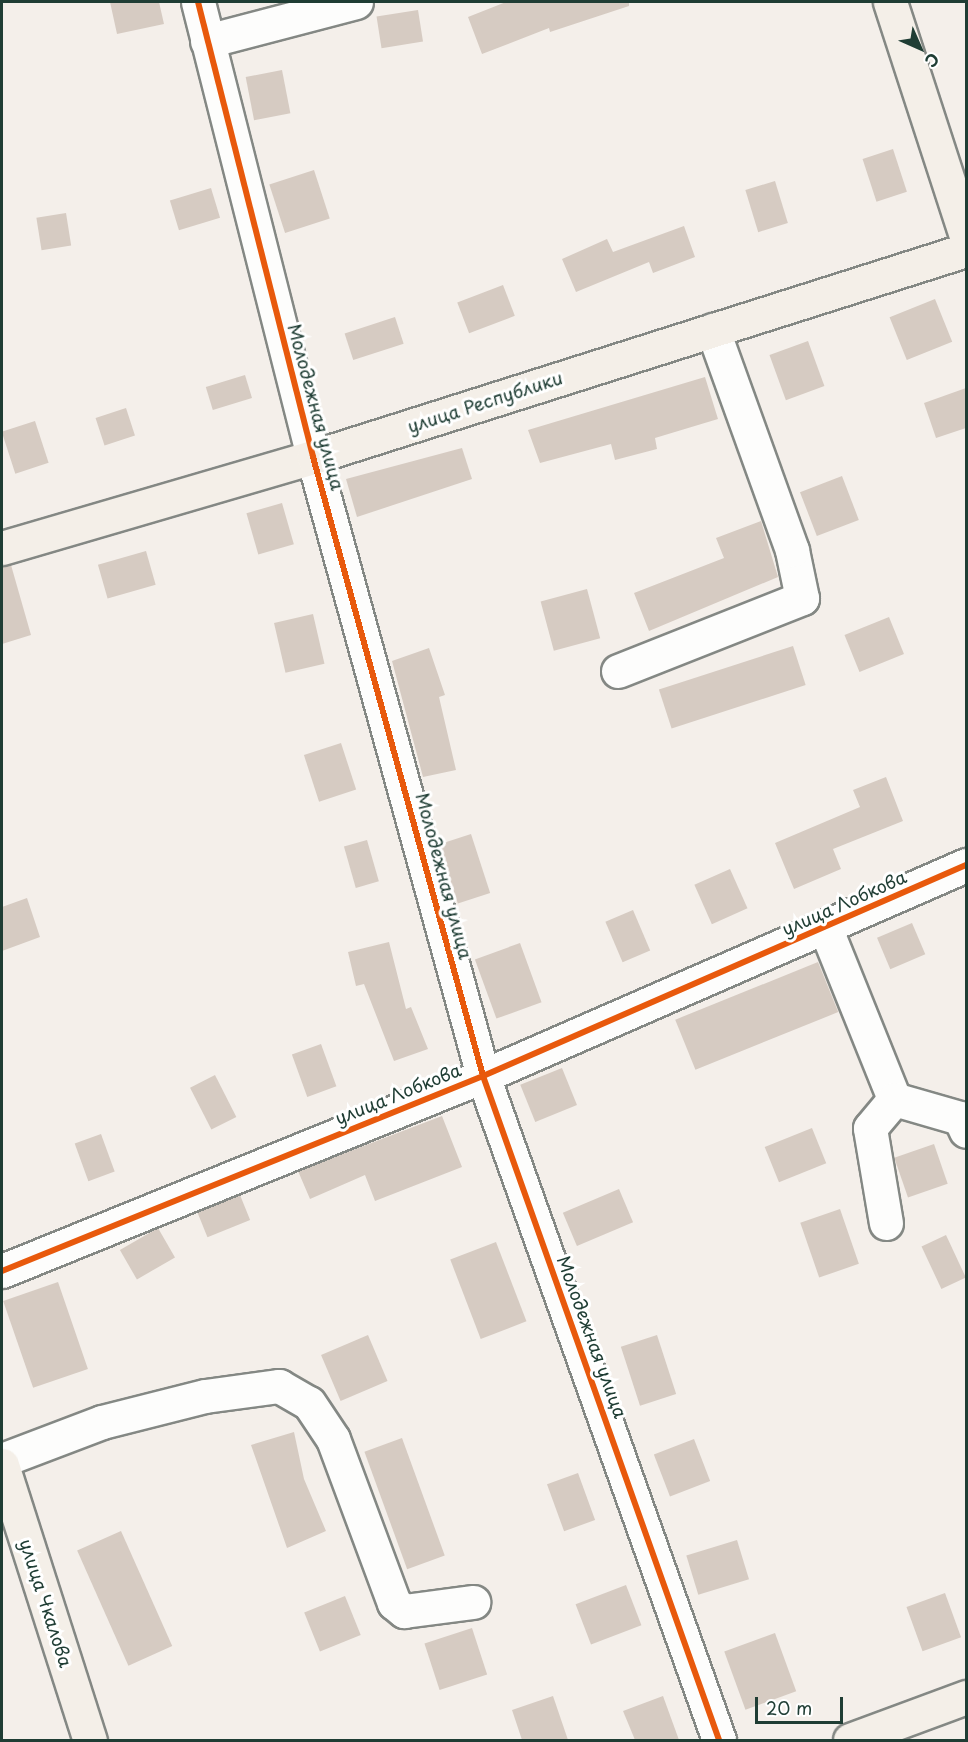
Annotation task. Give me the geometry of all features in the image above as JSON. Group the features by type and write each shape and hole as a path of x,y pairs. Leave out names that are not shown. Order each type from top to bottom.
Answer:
{"main road":[{"path":"890,2 966,236"},
{"name":"улица Республики","path":"2,548 313,457 966,250"},
{"name":"улица Чкалова","path":"2,1465 90,1740"},
{"path":"850,1740 966,1698"}],"street":[{"name":"Молодежная улица","path":"198,2 313,457 483,1076 719,1740"},
{"path":"207,41 356,2"},
{"path":"618,671 802,598 792,550 713,330"},
{"name":"улица Лобкова","path":"2,1271 483,1076 966,866"},
{"path":"825,927 894,1100"},
{"path":"894,1100 960,1118 966,1131"},
{"path":"886,1223 870,1128 894,1100"},
{"path":"2,1460 102,1422 205,1396 279,1386 309,1403 333,1438 394,1603 404,1611 473,1602"}],"building":[{"path":"110,2 159,2 164,24 117,34"},
{"path":"506,2 629,2 629,6 550,32 549,28 482,54 468,17"},
{"path":"418,10 423,42 382,48 377,17"},
{"path":"282,70 290,113 254,120 246,77"},
{"path":"893,149 907,192 876,202 863,159"},
{"path":"314,170 330,219 285,233 269,185"},
{"path":"775,181 788,223 758,232 745,190"},
{"path":"211,188 220,218 179,230 170,201"},
{"path":"66,213 71,246 42,250 36,218"},
{"path":"684,226 695,257 653,273 649,262 576,292 562,259 607,239 613,252"},
{"path":"503,285 515,316 469,333 457,303"},
{"path":"935,299 952,342 907,360 890,317"},
{"path":"395,317 404,344 353,360 345,333"},
{"path":"808,341 824,386 786,400 769,355"},
{"path":"245,375 252,398 213,410 206,387"},
{"path":"705,377 718,419 655,438 657,449 615,460 611,444 540,463 528,430"},
{"path":"966,388 966,428 936,438 924,403"},
{"path":"126,408 135,436 105,445 96,418"},
{"path":"35,421 49,463 15,474 2,432"},
{"path":"462,448 472,479 357,517 346,479"},
{"path":"842,476 859,520 817,536 800,492"},
{"path":"282,503 294,544 258,555 246,513"},
{"path":"761,521 778,577 649,631 634,593 724,558 716,538"},
{"path":"146,551 156,585 108,598 98,565"},
{"path":"11,565 31,635 2,644 2,566"},
{"path":"587,589 600,638 554,651 541,601"},
{"path":"313,614 324,664 285,673 274,623"},
{"path":"889,617 904,654 859,672 844,635"},
{"path":"793,646 806,685 672,729 659,690"},
{"path":"429,648 445,695 439,697 456,770 423,777 392,661"},
{"path":"341,743 356,790 319,802 304,755"},
{"path":"886,777 903,821 833,849 841,869 794,889 775,843 860,807 853,790"},
{"path":"471,834 490,893 458,903 439,845"},
{"path":"367,840 379,881 356,888 344,847"},
{"path":"730,869 747,908 712,924 694,885"},
{"path":"27,898 40,937 2,951 2,907"},
{"path":"633,910 650,951 623,962 605,922"},
{"path":"912,923 925,954 890,969 877,938"},
{"path":"389,942 406,1009 411,1007 428,1049 394,1061 364,984 356,986 348,952"},
{"path":"520,943 542,1002 496,1019 475,959"},
{"path":"818,962 838,1012 695,1070 675,1020"},
{"path":"321,1044 336,1086 307,1097 292,1055"},
{"path":"562,1068 577,1105 535,1122 520,1085"},
{"path":"215,1075 236,1117 211,1130 190,1088"},
{"path":"442,1116 462,1167 375,1201 365,1175 310,1199 298,1171"},
{"path":"812,1128 826,1163 779,1182 765,1147"},
{"path":"101,1134 115,1172 88,1181 75,1144"},
{"path":"934,1144 948,1184 908,1197 894,1158"},
{"path":"619,1189 633,1222 577,1246 563,1213"},
{"path":"240,1195 250,1220 207,1237 197,1212"},
{"path":"840,1209 859,1264 819,1278 800,1223"},
{"path":"158,1228 175,1257 137,1279 120,1250"},
{"path":"946,1235 966,1278 941,1289 922,1246"},
{"path":"496,1242 526,1321 481,1339 450,1260"},
{"path":"58,1282 88,1369 33,1388 3,1301"},
{"path":"368,1335 388,1381 341,1401 321,1355"},
{"path":"657,1335 676,1394 640,1406 621,1347"},
{"path":"294,1432 304,1479 326,1531 287,1548 251,1445"},
{"path":"402,1438 445,1555 407,1569 364,1452"},
{"path":"694,1439 710,1481 670,1496 654,1454"},
{"path":"578,1473 595,1520 564,1531 547,1484"},
{"path":"121,1531 172,1646 128,1666 77,1551"},
{"path":"737,1540 749,1579 698,1595 686,1555"},
{"path":"626,1585 641,1625 591,1644 576,1604"},
{"path":"945,1593 961,1637 923,1651 906,1607"},
{"path":"345,1596 361,1635 320,1651 304,1612"},
{"path":"472,1628 487,1675 440,1690 424,1643"},
{"path":"775,1633 796,1691 745,1710 724,1651"},
{"path":"553,1696 568,1740 522,1740 512,1710"},
{"path":"663,1696 679,1740 635,1740 623,1711"}],"cycle path":[{"path":"198,2 313,457 483,1076 719,1740"},
{"path":"2,1271 483,1076 966,865"}]}
